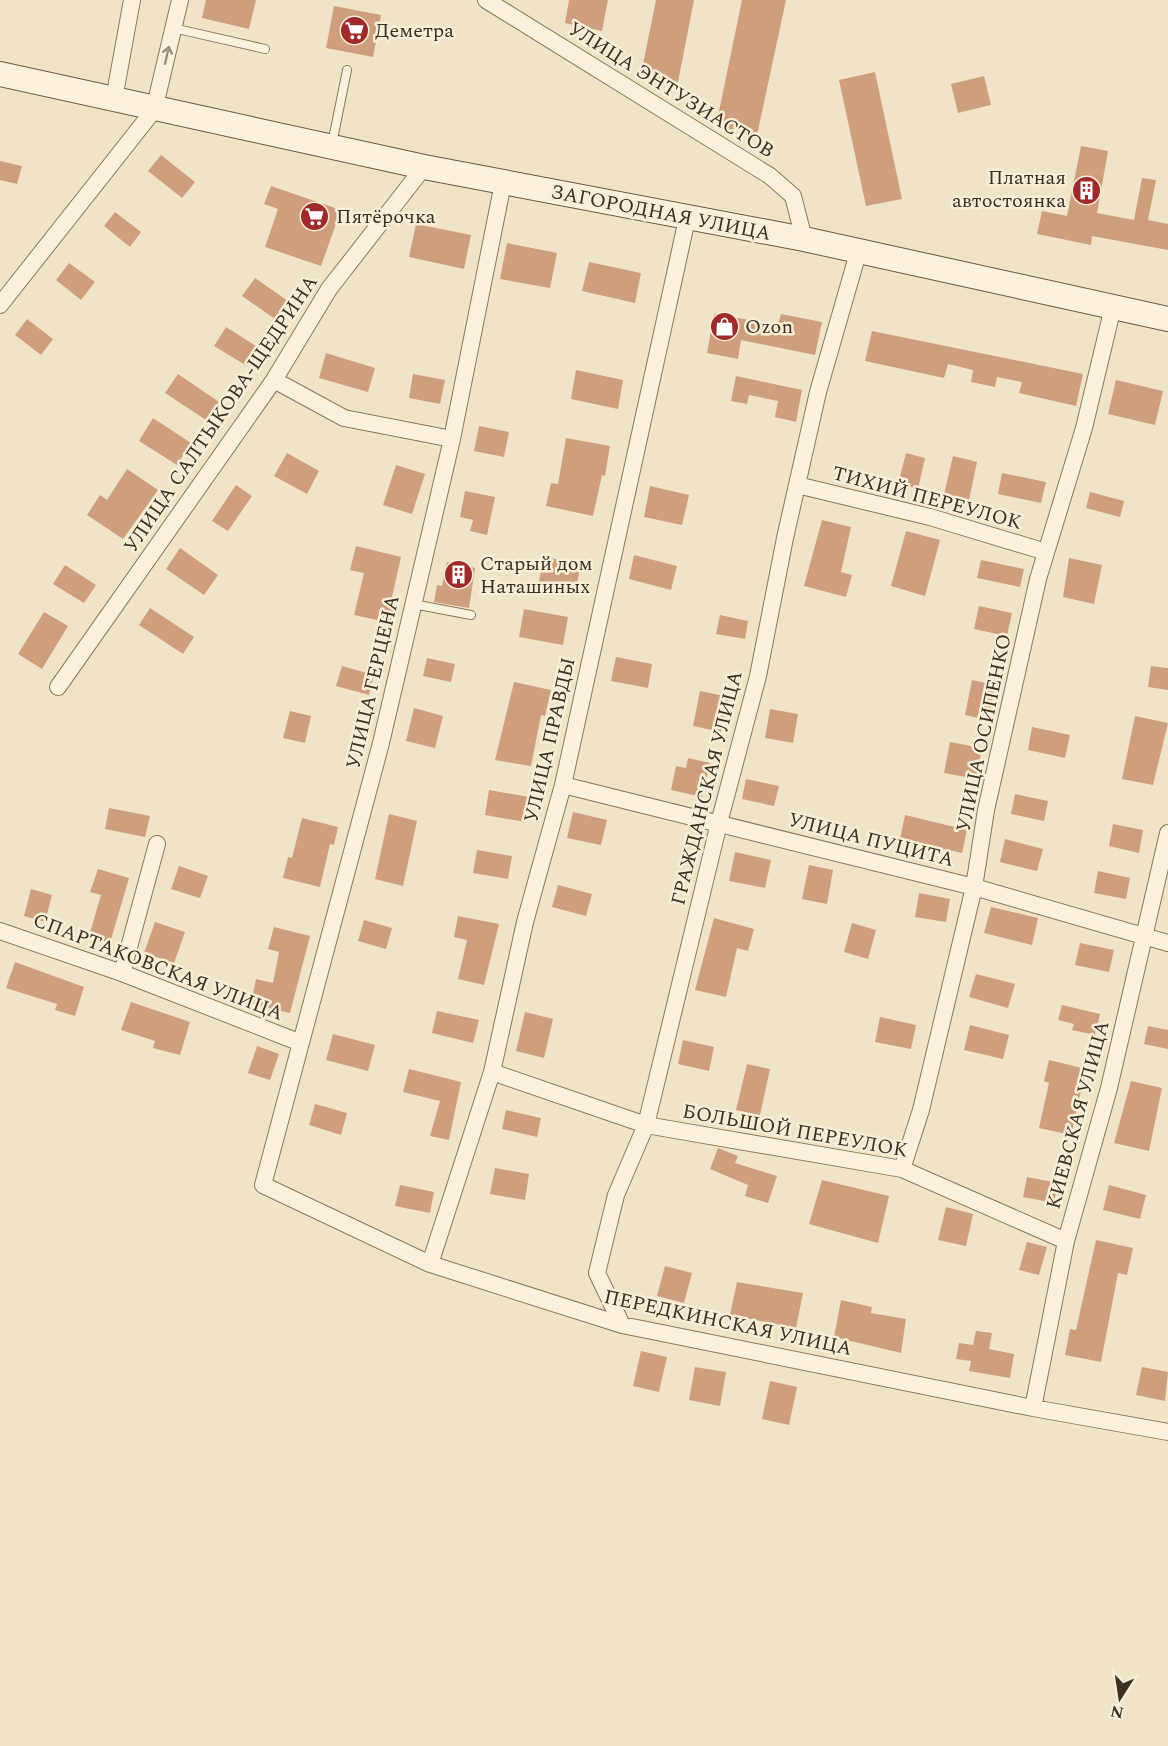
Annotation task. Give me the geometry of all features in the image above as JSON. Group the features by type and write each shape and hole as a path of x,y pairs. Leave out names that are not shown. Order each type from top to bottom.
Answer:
{"street":[{"path":"114,99 132,0"},
{"path":"0,305 154,110 180,0"},
{"name":"УЛИЦА ЭНТУЗИАСТОВ","path":"486,0 770,176 793,196 804,239"},
{"name":"ЗАГОРОДНАЯ УЛИЦА","path":"0,74 331,148 687,219 804,239 858,253 1168,319"},
{"name":"УЛИЦА САЛТЫКОВА-ЩЕДРИНА","path":"58,687 274,380 329,290 424,167"},
{"name":"УЛИЦА ГЕРЦЕНА","path":"263,1185 381,743 452,439 503,183"},
{"name":"УЛИЦА ПРАВДЫ","path":"430,1264 492,1072 525,922 562,785 687,219"},
{"name":"ГРАЖДАНСКАЯ УЛИЦА","path":"622,1324 597,1273 616,1195 646,1125 719,823 758,676 818,392 858,253"},
{"name":"УЛИЦА ОСИПЕНКО","path":"902,1169 921,1110 974,887 986,810 1046,552 1084,428 1113,307"},
{"path":"274,380 344,418 452,439"},
{"name":"ТИХИЙ ПЕРЕУЛОК","path":"797,485 930,517 1046,552"},
{"name":"УЛИЦА ПУЦИТА","path":"562,785 974,887 1168,943"},
{"name":"КИЕВСКАЯ УЛИЦА","path":"1033,1408 1066,1241 1109,1088 1168,833"},
{"path":"122,973 157,844"},
{"name":"СПАРТАКОВСКАЯ УЛИЦА","path":"0,931 122,973 301,1043"},
{"name":"БОЛЬШОЙ ПЕРЕУЛОК","path":"492,1072 646,1125 902,1169 1066,1241"},
{"name":"ПЕРЕДКИНСКАЯ УЛИЦА","path":"263,1185 430,1264 622,1324 1033,1408 1168,1432"}],"lane":[{"path":"173,27 265,48"},
{"path":"331,148 347,70"},
{"path":"413,604 471,615"}],"building":[{"path":"206,0 256,0 249,29 202,18"},
{"path":"569,0 608,0 602,31 565,23"},
{"path":"656,0 694,0 678,82 641,74"},
{"path":"742,0 786,0 757,135 716,126"},
{"name":"Деметра","path":"334,6 381,15 373,57 326,48"},
{"path":"875,72 902,199 866,206 839,80"},
{"path":"984,76 991,105 958,113 951,84"},
{"path":"1081,146 1108,151 1097,213 1134,220 1142,178 1156,180 1148,220 1168,224 1168,250 1092,236 1091,245 1037,234 1042,211 1067,216"},
{"path":"161,155 195,182 182,198 148,171"},
{"path":"0,161 22,166 17,184 0,180"},
{"path":"271,186 341,210 321,266 265,247 278,209 264,204"},
{"path":"115,212 141,232 130,247 104,226"},
{"path":"416,224 471,235 464,269 409,257"},
{"path":"507,243 557,253 550,288 500,279"},
{"path":"589,262 641,273 635,303 582,291"},
{"path":"69,263 95,282 81,300 56,280"},
{"path":"255,278 288,301 275,319 242,296"},
{"path":"714,314 778,325 781,314 822,322 815,355 741,340 738,359 707,353"},
{"path":"27,319 53,339 41,355 15,335"},
{"path":"226,327 259,348 247,366 214,346"},
{"path":"872,331 1083,374 1076,406 1019,393 1022,382 997,377 995,387 971,382 973,370 948,364 944,378 865,361"},
{"path":"326,353 375,368 368,392 319,378"},
{"path":"576,370 623,380 618,409 571,399"},
{"path":"178,374 219,402 206,420 165,393"},
{"path":"413,374 445,380 440,404 409,398"},
{"path":"736,376 802,390 796,422 775,417 778,401 749,395 747,404 731,401"},
{"path":"1116,380 1163,391 1155,425 1108,414"},
{"path":"153,418 191,443 177,465 139,441"},
{"path":"479,426 509,432 504,457 474,451"},
{"path":"566,438 610,446 605,476 602,475 593,516 546,506 551,483 558,484"},
{"path":"287,453 319,471 307,494 274,476"},
{"path":"906,453 925,458 918,489 898,484"},
{"path":"953,456 977,462 969,500 944,494"},
{"path":"396,465 425,474 412,514 383,505"},
{"path":"127,469 158,490 123,539 87,515 100,495 107,500"},
{"path":"1002,473 1046,482 1041,503 998,494"},
{"path":"236,485 252,496 228,531 212,521"},
{"path":"650,486 689,495 682,525 644,517"},
{"path":"465,491 495,497 487,535 470,531 473,520 460,517"},
{"path":"1090,492 1124,501 1120,517 1086,508"},
{"path":"822,520 851,527 841,572 852,575 846,597 804,586"},
{"path":"906,531 940,540 925,596 891,586"},
{"path":"356,546 401,557 392,597 397,598 391,623 354,615 364,573 350,570"},
{"path":"180,548 218,575 204,595 166,569"},
{"path":"634,555 677,566 671,590 629,579"},
{"path":"543,557 581,563 576,589 539,583"},
{"path":"1069,558 1102,565 1094,604 1063,597"},
{"path":"981,560 1024,569 1020,587 977,578"},
{"path":"447,562 475,568 469,608 434,602 437,585 442,586"},
{"path":"65,565 96,585 84,603 53,584"},
{"path":"979,606 1012,613 1007,636 974,629"},
{"path":"150,608 194,637 183,654 139,625"},
{"path":"524,609 568,617 563,645 519,637"},
{"path":"44,612 68,626 42,669 18,654"},
{"path":"720,615 748,621 745,639 716,634"},
{"path":"616,657 652,664 648,688 611,681"},
{"path":"427,658 455,664 451,682 423,676"},
{"path":"342,666 374,675 369,695 336,686"},
{"path":"1151,666 1168,668 1168,690 1148,687"},
{"path":"972,680 995,685 988,720 965,715"},
{"path":"514,682 551,690 545,716 541,715 531,766 495,760"},
{"path":"700,691 729,697 721,732 693,726"},
{"path":"414,708 443,716 435,748 406,741"},
{"path":"770,709 798,714 793,743 765,738"},
{"path":"290,711 311,716 305,743 283,738"},
{"path":"1135,716 1168,723 1153,785 1122,779"},
{"path":"1032,727 1070,735 1065,758 1028,750"},
{"path":"950,742 982,748 976,779 944,773"},
{"path":"688,758 710,763 702,797 671,790 676,766 686,768"},
{"path":"746,779 779,786 774,806 742,799"},
{"path":"489,790 529,797 525,822 485,815"},
{"path":"1015,794 1048,801 1044,821 1011,814"},
{"path":"109,808 150,816 145,837 105,829"},
{"path":"573,812 607,820 601,845 567,838"},
{"path":"389,814 417,821 403,886 375,879"},
{"path":"905,815 967,830 962,853 900,839"},
{"path":"302,818 338,827 334,845 330,844 320,887 283,878 288,857 292,858"},
{"path":"1113,824 1143,830 1139,853 1109,846"},
{"path":"1005,839 1043,849 1037,871 1000,862"},
{"path":"477,850 512,856 508,879 473,873"},
{"path":"735,852 771,860 765,888 729,881"},
{"path":"809,865 833,870 827,904 802,899"},
{"path":"179,866 208,876 200,898 171,889"},
{"path":"98,869 129,878 110,943 89,936 101,895 90,892"},
{"path":"1098,871 1130,878 1126,899 1094,893"},
{"path":"558,885 592,894 586,916 552,907"},
{"path":"31,889 52,895 45,922 24,916"},
{"path":"919,893 950,899 946,922 915,917"},
{"path":"991,907 1038,918 1032,945 984,933"},
{"path":"458,916 499,924 484,985 458,979 467,940 454,937"},
{"path":"714,918 754,929 748,951 737,948 726,997 695,990"},
{"path":"364,920 392,928 386,949 358,941"},
{"path":"155,922 185,932 174,963 144,953"},
{"path":"852,923 876,930 868,959 844,952"},
{"path":"274,927 310,936 290,1013 251,1004 256,979 273,983 279,952 268,949"},
{"path":"1080,943 1114,950 1109,972 1075,965"},
{"path":"15,962 84,987 75,1016 55,1010 57,1004 6,988"},
{"path":"976,974 1015,984 1008,1008 969,997"},
{"path":"131,1002 190,1022 180,1055 153,1048 155,1041 121,1030"},
{"path":"1062,1005 1100,1014 1095,1035 1072,1030 1074,1024 1058,1020"},
{"path":"437,1011 479,1020 473,1043 432,1033"},
{"path":"525,1012 553,1019 544,1058 516,1051"},
{"path":"880,1017 916,1025 911,1049 875,1042"},
{"path":"970,1025 1009,1035 1003,1059 964,1050"},
{"path":"1148,1026 1168,1030 1168,1049 1144,1044"},
{"path":"333,1034 375,1045 368,1071 326,1060"},
{"path":"683,1040 714,1047 709,1071 678,1064"},
{"path":"257,1046 279,1054 270,1080 248,1073"},
{"path":"1049,1060 1086,1069 1071,1135 1039,1128 1049,1083 1044,1081"},
{"path":"747,1064 770,1069 760,1115 736,1110"},
{"path":"409,1069 461,1082 449,1140 430,1136 440,1101 403,1092"},
{"path":"1131,1081 1162,1088 1149,1151 1114,1143"},
{"path":"315,1104 347,1113 341,1135 309,1125"},
{"path":"506,1110 541,1118 537,1137 502,1129"},
{"path":"718,1148 738,1156 735,1163 777,1176 768,1203 745,1196 748,1185 710,1169"},
{"path":"495,1168 529,1174 525,1200 490,1194"},
{"path":"1027,1177 1058,1183 1054,1203 1023,1197"},
{"path":"822,1180 889,1196 878,1243 809,1224"},
{"path":"400,1185 434,1192 430,1213 395,1206"},
{"path":"1109,1185 1146,1195 1140,1219 1103,1210"},
{"path":"946,1207 973,1214 966,1246 938,1240"},
{"path":"1096,1240 1133,1248 1127,1275 1118,1273 1101,1362 1065,1355 1070,1329 1076,1330"},
{"path":"1027,1242 1047,1247 1039,1275 1019,1270"},
{"path":"665,1266 692,1273 684,1303 657,1296"},
{"path":"737,1282 803,1293 796,1328 730,1315"},
{"path":"841,1300 872,1307 871,1313 906,1319 901,1353 834,1337"},
{"path":"976,1331 992,1333 989,1349 1014,1354 1010,1378 969,1371 971,1361 956,1359 959,1343 973,1345"},
{"path":"641,1351 667,1357 659,1392 633,1386"},
{"path":"695,1367 726,1372 720,1406 689,1400"},
{"path":"1142,1367 1168,1372 1165,1401 1136,1395"},
{"path":"770,1381 797,1387 789,1425 762,1419"}],"place":[{"name":"Деметра","path":"354,31"},
{"name":"Платная автостоянка","path":"1087,190"},
{"name":"Пятёрочка","path":"315,217"},
{"name":"Ozon","path":"724,327"},
{"name":"Старый дом Наташиных","path":"459,575"}]}
